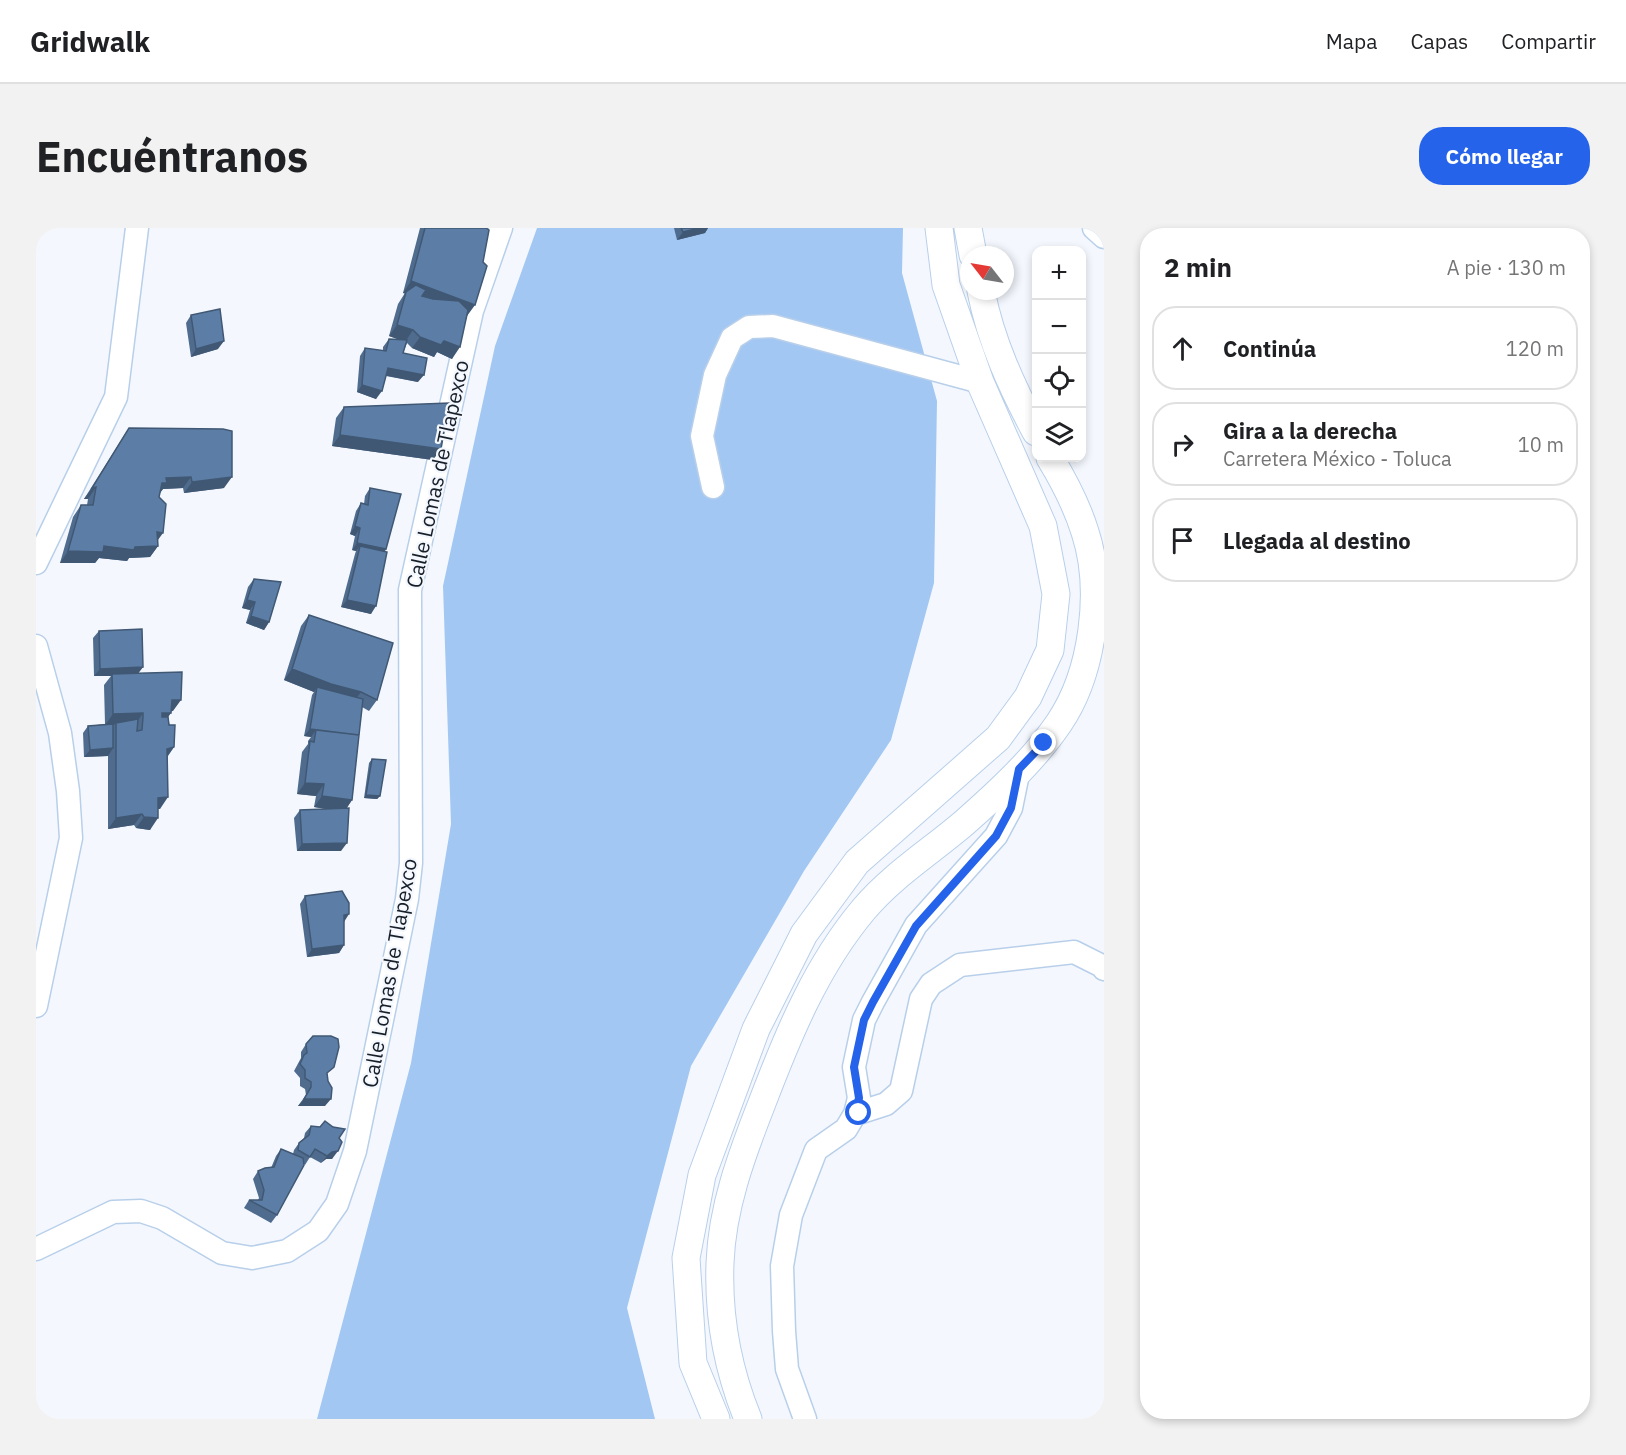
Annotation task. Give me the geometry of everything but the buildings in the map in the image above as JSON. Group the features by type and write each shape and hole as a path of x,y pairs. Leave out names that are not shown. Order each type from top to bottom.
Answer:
{"main road":[{"path":"716,1419 693,1364 686,1258 702,1174 756,1029 804,934 857,862 998,738 1028,697 1050,650 1056,594 1044,526 980,382 946,285 939,228"},
{"path":"968,228 971,246"},
{"path":"984,300 1000,358 1013,390 1032,425"},
{"path":"748,1419 733,1374 724,1336 720,1297 720,1260 726,1216 736,1173 779,1059 819,975 840,939 865,908 896,876 960,826 991,798 1044,743 1061,721 1077,689 1088,653 1094,618 1093,572 1086,534 1068,487 1052,462"}],"street":[{"path":"36,563 116,397 137,228"},
{"name":"Calle Lomas de Tlapexco","path":"36,1249 113,1212 141,1210 162,1218 222,1253 252,1257 287,1251 318,1232 337,1204 355,1151 407,899 411,863 410,590 472,310 501,228"},
{"path":"1094,228 1104,237"},
{"path":"713,487 702,436 715,375 732,338 749,327 773,326 980,382"},
{"path":"36,646 60,733 68,792 71,838 36,1006"},
{"path":"805,1419 787,1369 784,1331 783,1266 791,1215 816,1150 846,1129 855,1114 859,1098 854,1067 864,1020 916,926 996,836 1011,808 1019,769"},
{"path":"855,1114 886,1104 901,1091 921,999 931,984 960,964 1074,952 1104,969"}],"shaded area":[{"path":"537,228 903,228 902,273 937,401 934,583 891,740 804,871 691,1066 627,1308 655,1419 317,1419 411,1063 451,824 443,586 495,346"}],"route":[{"path":"859,1113 855,1114 859,1098 854,1067 864,1020 916,926 996,836 1011,808 1019,769 1044,743"}]}
